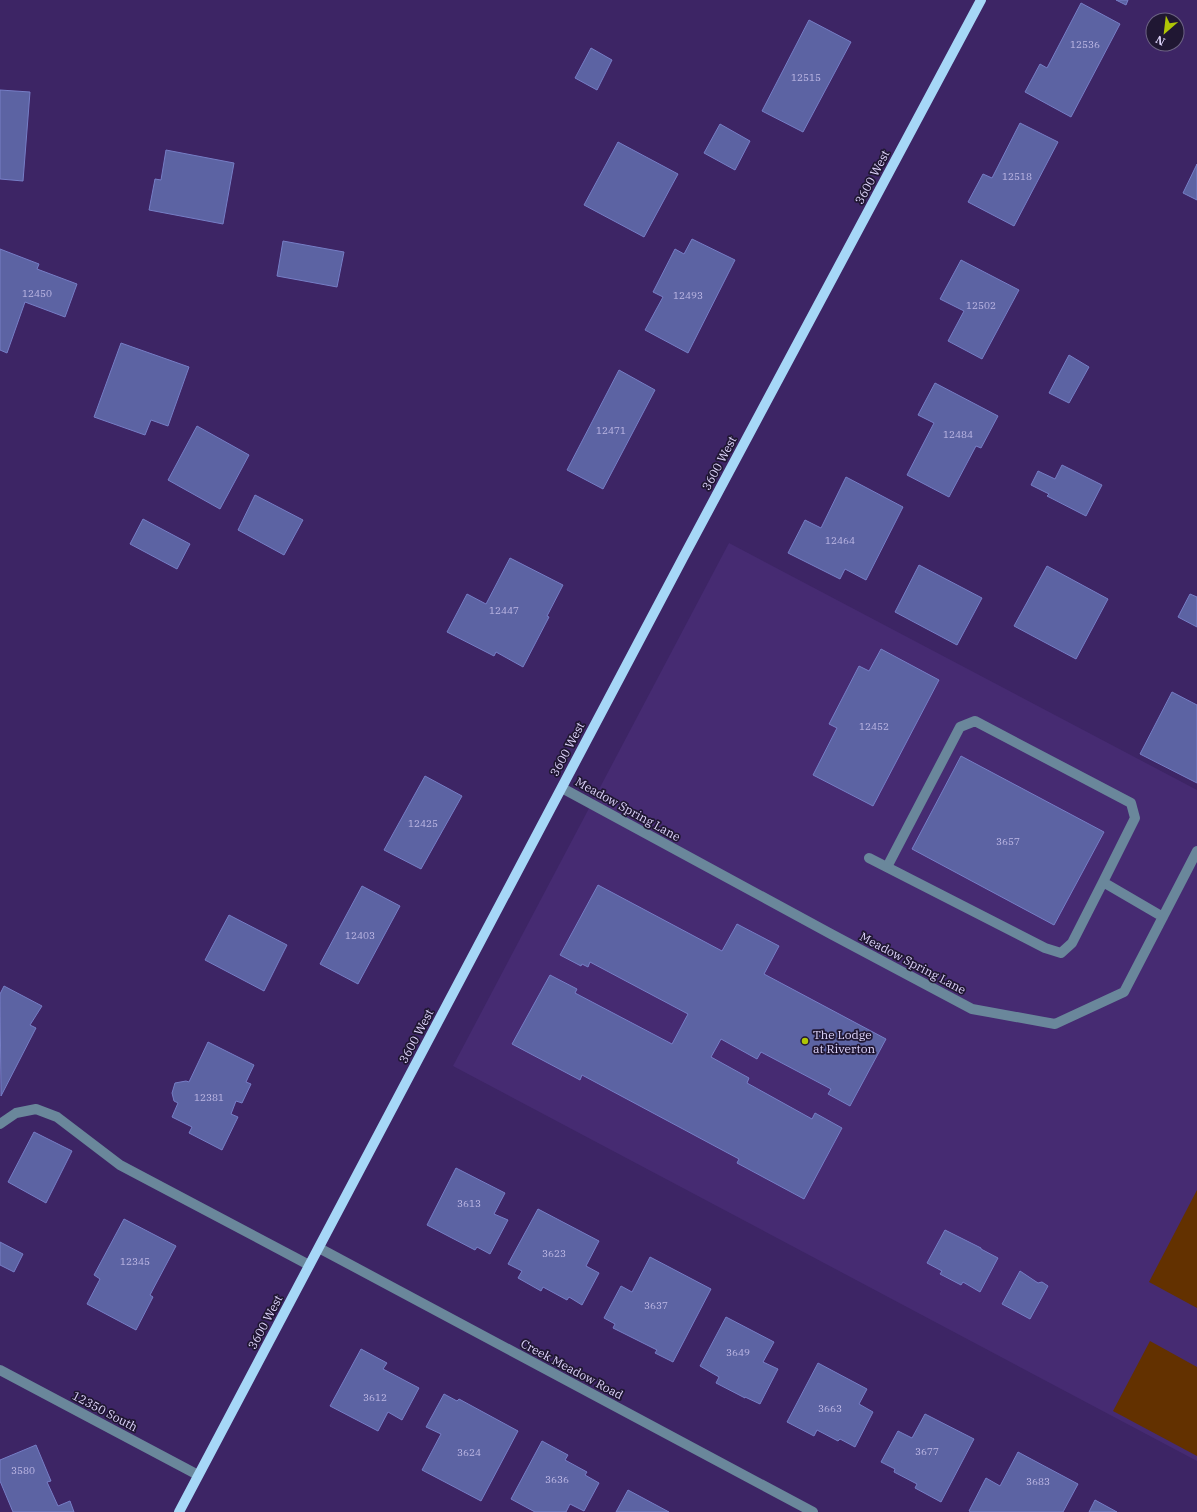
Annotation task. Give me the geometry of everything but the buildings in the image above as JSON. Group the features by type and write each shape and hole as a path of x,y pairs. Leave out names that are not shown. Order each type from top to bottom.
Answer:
{"main road":[{"name":"3600 West","path":"179,1512 981,0"}],"street":[{"path":"869,858 1045,948 1061,953 1072,943 1135,818 1131,803 975,721 960,727 887,867"},
{"name":"Meadow Spring Lane","path":"562,788 972,1009 1056,1024 1124,992 1197,851"},
{"path":"1103,882 1163,917"},
{"path":"0,1124 16,1113 36,1109 57,1117 120,1166 309,1265"},
{"name":"Creek Meadow Road","path":"318,1248 813,1512"},
{"name":"12350 South","path":"0,1370 198,1475"}],"shaded area":[{"path":"729,543 1197,790 1197,1461 453,1066"},
{"path":"1197,1190 1197,1308 1149,1282"},
{"path":"1150,1341 1197,1367 1197,1456 1113,1411"}],"place":[{"name":"The Lodge at Riverton","path":"805,1041"}]}
